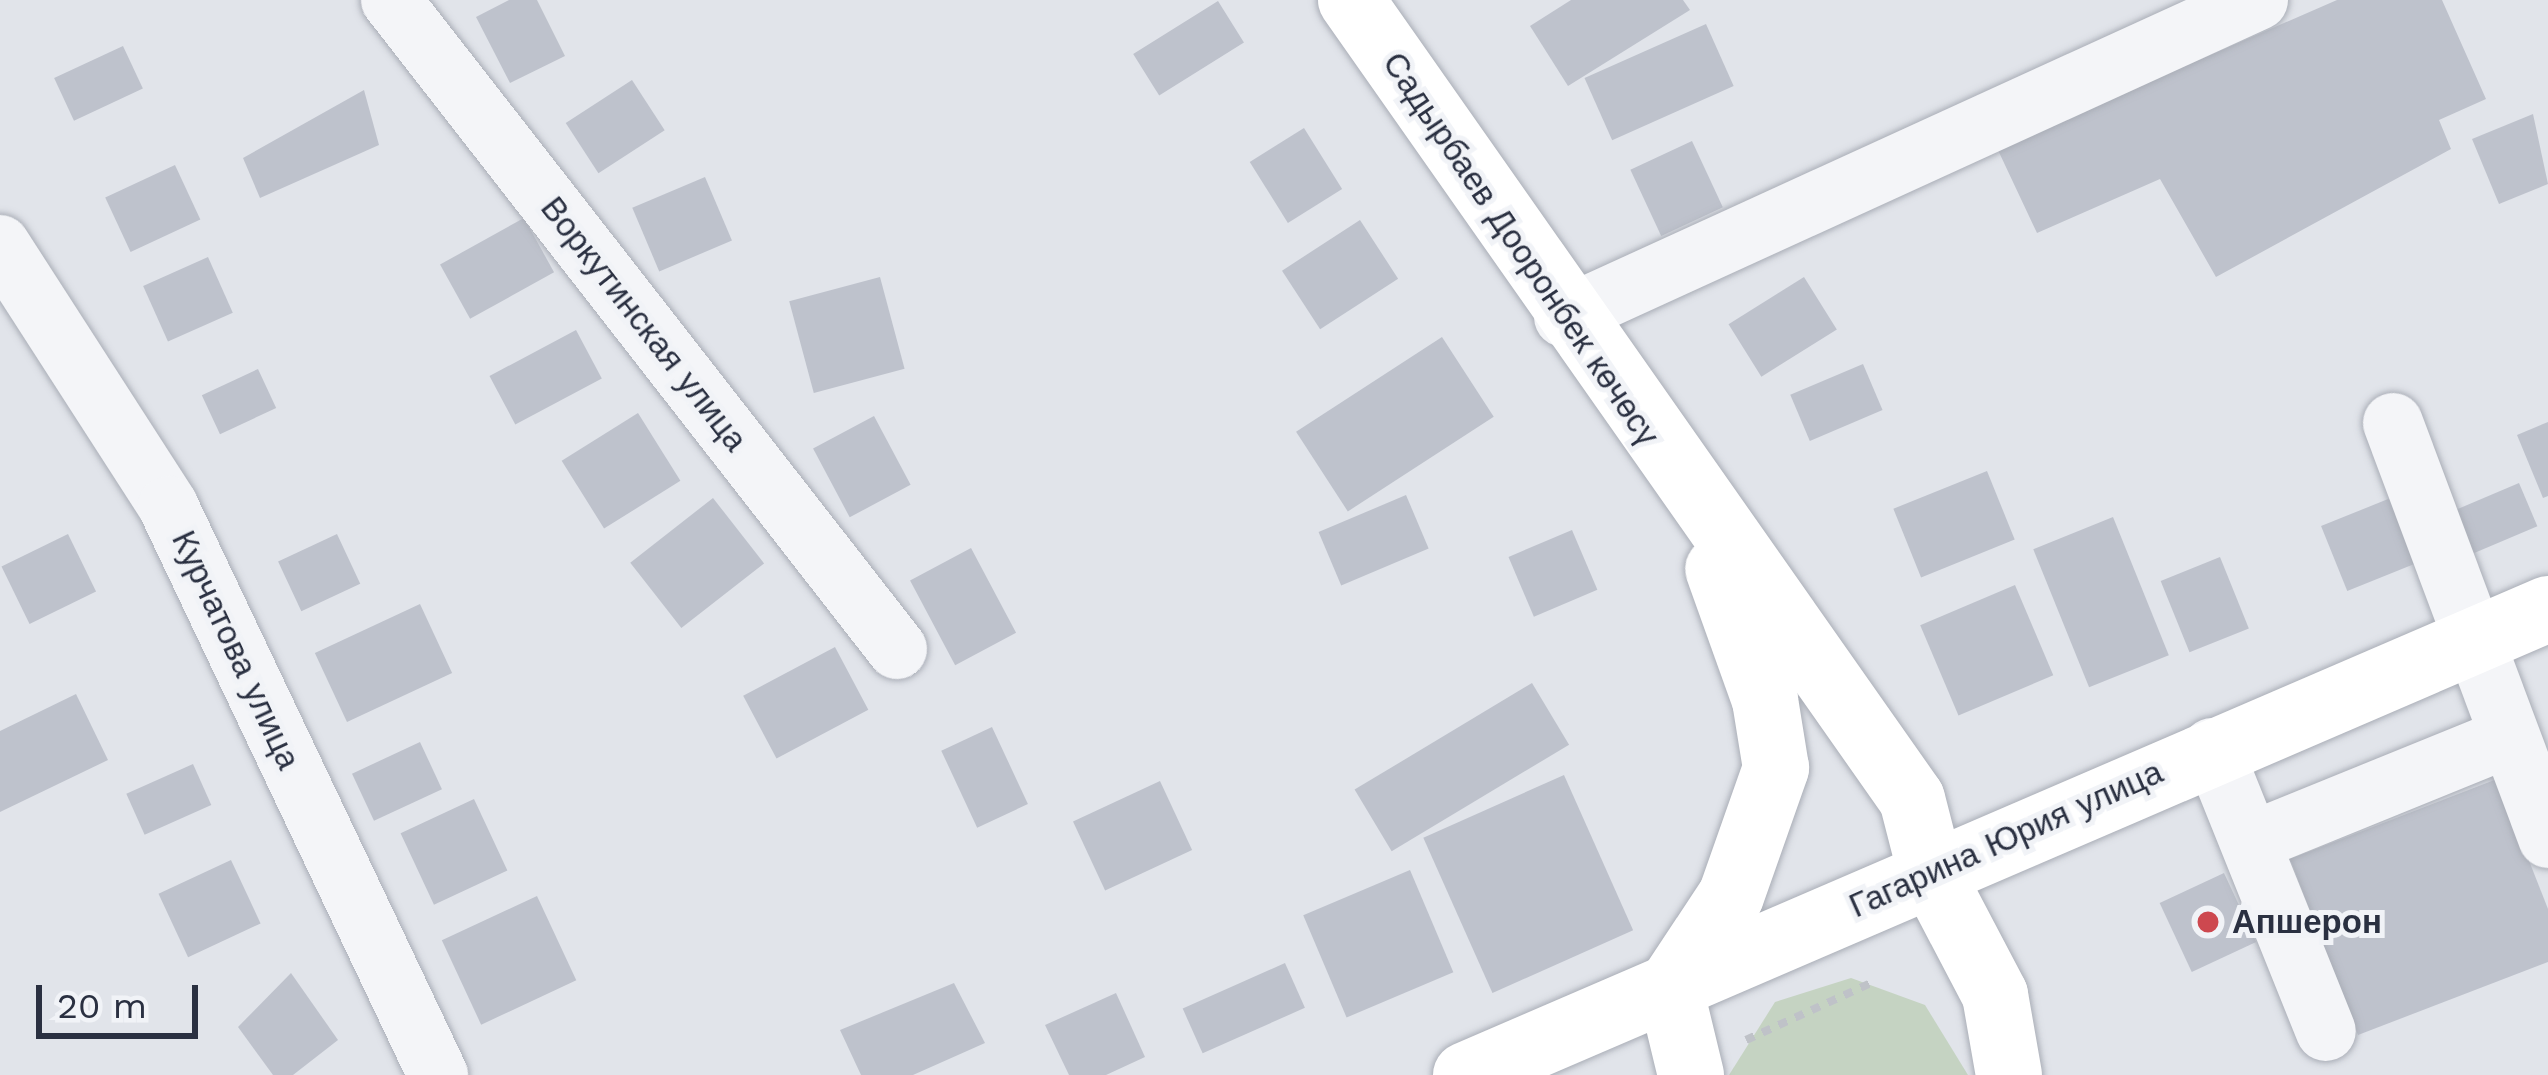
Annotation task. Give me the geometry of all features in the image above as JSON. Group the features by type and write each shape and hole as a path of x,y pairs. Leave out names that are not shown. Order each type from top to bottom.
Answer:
{"main road":[{"name":"Садырбаев Дооронбек көчөсү","path":"1351,0 1564,316 1912,799 1931,873 1994,995 2008,1073"},
{"path":"1691,1075 1670,988 1731,896 1776,768 1765,700 1693,498"},
{"name":"Гагарина Юрия улица","path":"1466,1075 2212,748 2548,609"}],"street":[{"name":"Воркутинская улица","path":"392,0 897,649"},
{"path":"1564,316 2156,20 2258,0"},
{"name":"Курчатова улица","path":"0,245 168,506 438,1075"},
{"path":"2393,424 2548,838"},
{"path":"2252,842 2509,737"},
{"path":"2212,748 2326,1031"}],"path":[{"path":"1746,1040 1870,983"}],"green space":[{"path":"1851,978 1925,1005 1968,1075 1729,1075 1775,1002"}],"building":[{"path":"509,0 537,0 565,56 510,83 476,17"},
{"path":"1571,0 1683,0 1690,10 1568,86 1530,26"},
{"path":"2337,0 2442,0 2486,99 2439,120 2451,149 2216,277 2160,179 2037,233 1997,148"},
{"path":"1218,1 1244,43 1159,96 1133,54"},
{"path":"1706,24 1734,86 1612,140 1584,78"},
{"path":"123,46 143,89 74,121 54,78"},
{"path":"632,80 665,130 598,173 566,123"},
{"path":"364,90 379,145 260,198 243,158"},
{"path":"2533,114 2548,184 2499,204 2472,139"},
{"path":"1304,128 1342,189 1288,223 1250,162"},
{"path":"1692,141 1723,207 1661,236 1630,170"},
{"path":"175,165 200,219 131,252 105,198"},
{"path":"705,177 732,241 659,271 632,208"},
{"path":"524,218 554,272 470,319 440,265"},
{"path":"1360,220 1398,279 1320,329 1282,271"},
{"path":"208,257 233,313 168,342 143,286"},
{"path":"880,277 905,369 814,393 789,301"},
{"path":"1804,277 1837,330 1761,377 1729,324"},
{"path":"576,330 602,379 515,425 489,376"},
{"path":"1442,337 1494,417 1348,511 1296,432"},
{"path":"1863,364 1883,410 1810,441 1790,395"},
{"path":"258,369 276,408 220,434 202,395"},
{"path":"638,413 680,481 604,529 562,461"},
{"path":"874,416 911,485 850,517 813,448"},
{"path":"2548,422 2548,496 2543,498 2517,435"},
{"path":"1987,471 2015,540 1921,577 1893,509"},
{"path":"2519,483 2537,526 2462,558 2444,515"},
{"path":"1406,495 1429,548 1341,586 1319,532"},
{"path":"2398,495 2424,560 2347,591 2321,526"},
{"path":"713,498 764,563 681,628 630,563"},
{"path":"2113,517 2169,655 2089,687 2033,549"},
{"path":"1572,530 1597,590 1534,617 1508,557"},
{"path":"68,534 96,592 30,624 1,566"},
{"path":"337,534 360,584 301,611 278,561"},
{"path":"971,548 1016,633 955,665 910,580"},
{"path":"2220,557 2249,628 2190,652 2161,581"},
{"path":"2015,585 2053,675 1958,715 1920,625"},
{"path":"420,604 452,673 347,722 315,653"},
{"path":"835,647 868,710 777,759 743,696"},
{"path":"1532,683 1569,745 1392,851 1355,790"},
{"path":"76,694 108,760 0,812 0,731"},
{"path":"992,727 1028,804 977,828 941,751"},
{"path":"420,742 442,789 374,821 352,774"},
{"path":"193,764 211,805 145,835 126,794"},
{"path":"1564,775 1633,930 1492,993 1423,838"},
{"path":"2497,779 2548,909 2548,962 2358,1035 2290,859"},
{"path":"1160,781 1192,850 1105,890 1073,822"},
{"path":"474,799 507,871 434,905 401,833"},
{"path":"231,860 261,923 188,957 158,894"},
{"path":"1410,870 1453,972 1347,1018 1303,915"},
{"name":"Апшерон","path":"2224,873 2256,942 2192,972 2160,903"},
{"path":"537,896 576,980 481,1025 442,940"},
{"path":"1285,963 1305,1008 1203,1053 1183,1009"},
{"path":"291,973 338,1040 293,1075 273,1075 238,1027"},
{"path":"954,983 985,1043 913,1075 861,1075 840,1030"},
{"path":"1116,993 1145,1057 1106,1075 1069,1075 1045,1025"}],"place":[{"name":"Апшерон","path":"2208,922"}]}
